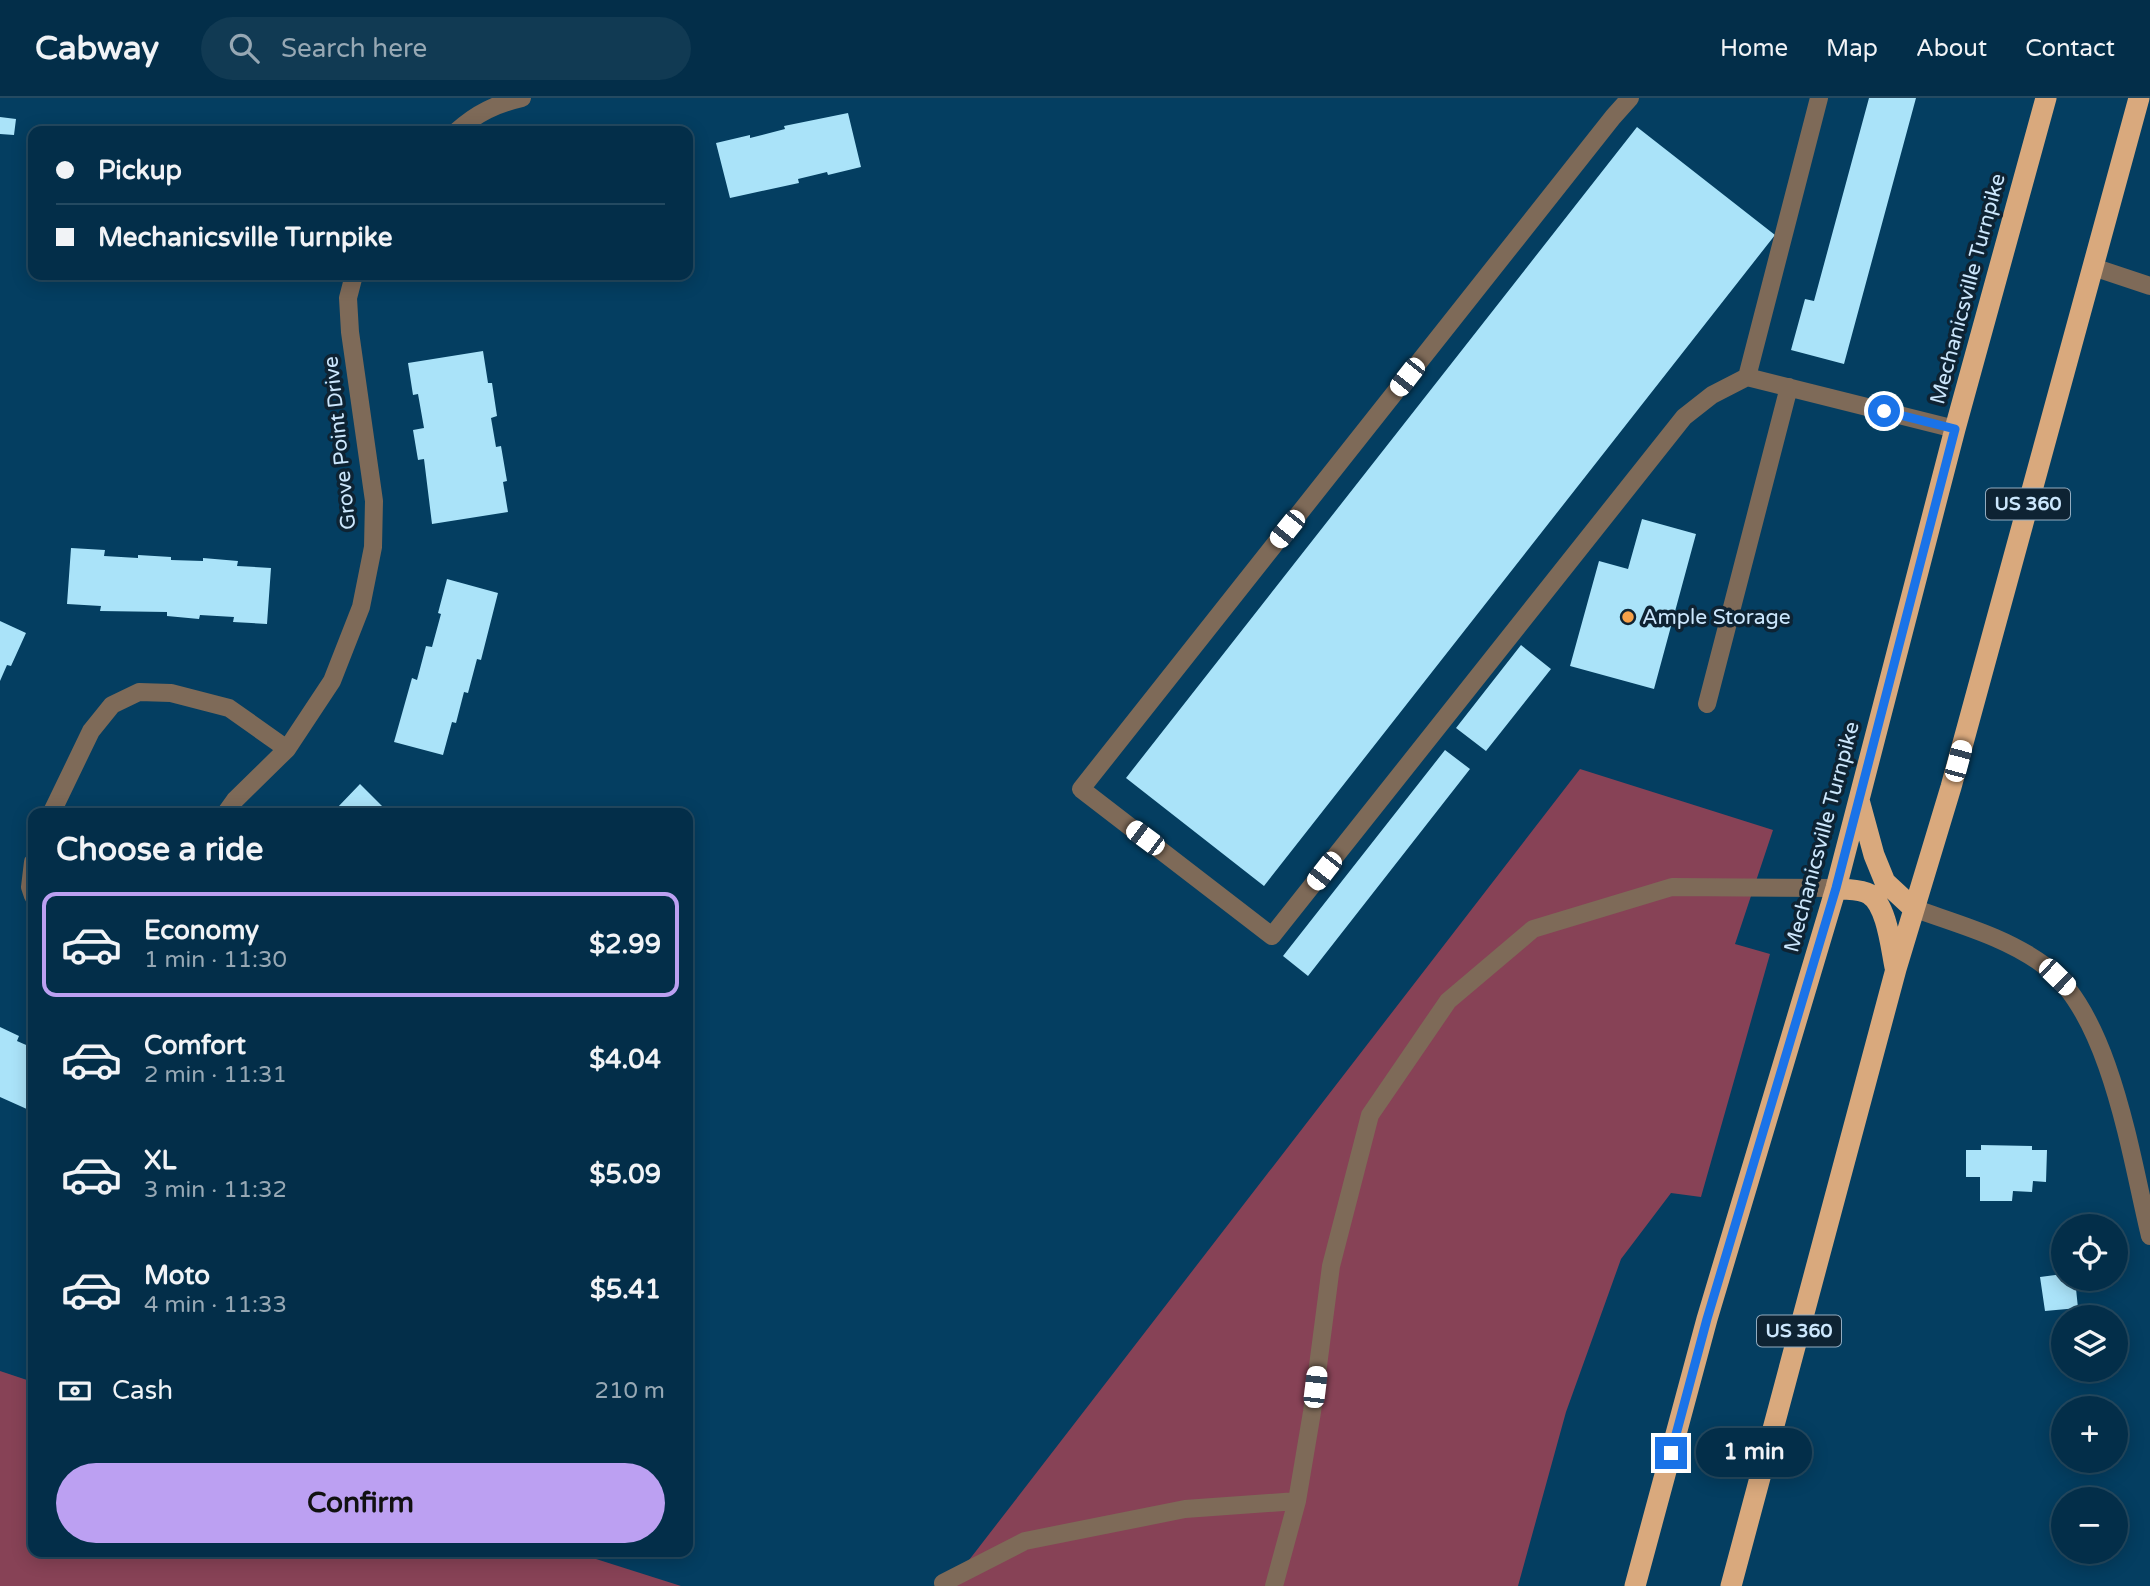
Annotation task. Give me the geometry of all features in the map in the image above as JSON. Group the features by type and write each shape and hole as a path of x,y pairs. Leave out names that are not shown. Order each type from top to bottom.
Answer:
{"highway":[{"name":"Mechanicsville Turnpike","path":"1635,1586 1707,1319 1836,888 1955,429 2046,98"},
{"name":"US 360","path":"1731,1586 1896,969 1951,787 2139,98"},
{"path":"1858,798 1874,855 1885,882 1913,908"},
{"path":"1836,888 1868,893 1878,903 1896,969"}],"street":[{"path":"463,126 474,116 501,103 522,98"},
{"path":"1630,98 1081,789 1272,936 1684,417 1712,395 1748,377 1955,429"},
{"path":"1748,377 1819,98"},
{"path":"2093,267 2150,286"},
{"name":"Grove Point Drive","path":"229,808 287,749 332,681 361,607 373,547 374,501 350,332 348,298 353,280"},
{"path":"1707,704 1789,387"},
{"path":"54,808 91,731 112,705 139,692 171,693 229,708 287,749"},
{"path":"1274,1586 1297,1501 1312,1412 1331,1266 1370,1115 1448,1000 1533,929 1672,887 1836,888"},
{"path":"1913,908 2006,943 2045,966 2069,989 2090,1021 2112,1082 2150,1236"},
{"path":"944,1586 943,1583 1025,1541 1185,1509 1297,1501"}],"shaded area":[{"path":"1580,769 1773,830 1735,944 1770,954 1701,1197 1671,1193 1621,1259 1566,1412 1518,1586 949,1586"},
{"path":"0,1371 28,1380 28,1557 590,1557 681,1586 0,1586"}],"building":[{"path":"1869,98 1916,98 1844,364 1791,350 1805,299 1814,301"},
{"path":"848,113 861,167 828,175 827,172 798,179 799,183 730,198 716,143 750,135 750,138 785,129 784,126"},
{"path":"0,117 16,119 14,135 0,134"},
{"path":"1637,127 1775,235 1264,886 1126,778"},
{"path":"483,351 488,383 492,383 497,416 491,418 496,447 501,446 507,481 503,482 508,512 432,524 424,459 418,460 413,430 424,428 418,394 413,395 408,363"},
{"name":"Ample Storage","path":"1642,519 1696,534 1654,689 1570,666 1599,561 1628,569"},
{"path":"71,548 105,550 104,556 138,558 138,555 203,561 203,558 238,561 237,566 271,568 267,624 233,622 234,617 200,615 199,619 167,616 167,612 100,611 101,606 67,604"},
{"path":"447,579 498,593 481,660 477,659 468,693 464,692 456,723 452,722 443,755 394,742 412,678 417,680 426,646 432,647"},
{"path":"0,621 26,633 11,666 7,665 0,681"},
{"path":"1521,645 1551,669 1486,751 1456,728"},
{"path":"1445,750 1470,769 1308,976 1283,956"},
{"path":"360,784 384,808 337,808"},
{"path":"0,1027 19,1036 17,1041 28,1046 28,1110 0,1097"},
{"path":"1981,1145 2032,1146 2032,1150 2047,1150 2046,1182 2033,1181 2032,1192 2013,1191 2012,1201 1980,1201 1980,1177 1966,1177 1966,1150 1981,1150"},
{"path":"2051,1276 2051,1291 2076,1291 2078,1305 2051,1305 2051,1310 2045,1311 2040,1277"}],"place":[{"name":"Ample Storage","path":"1628,617"}],"route":[{"path":"1671,1453 1707,1319 1836,888 1955,429 1884,411"}]}
